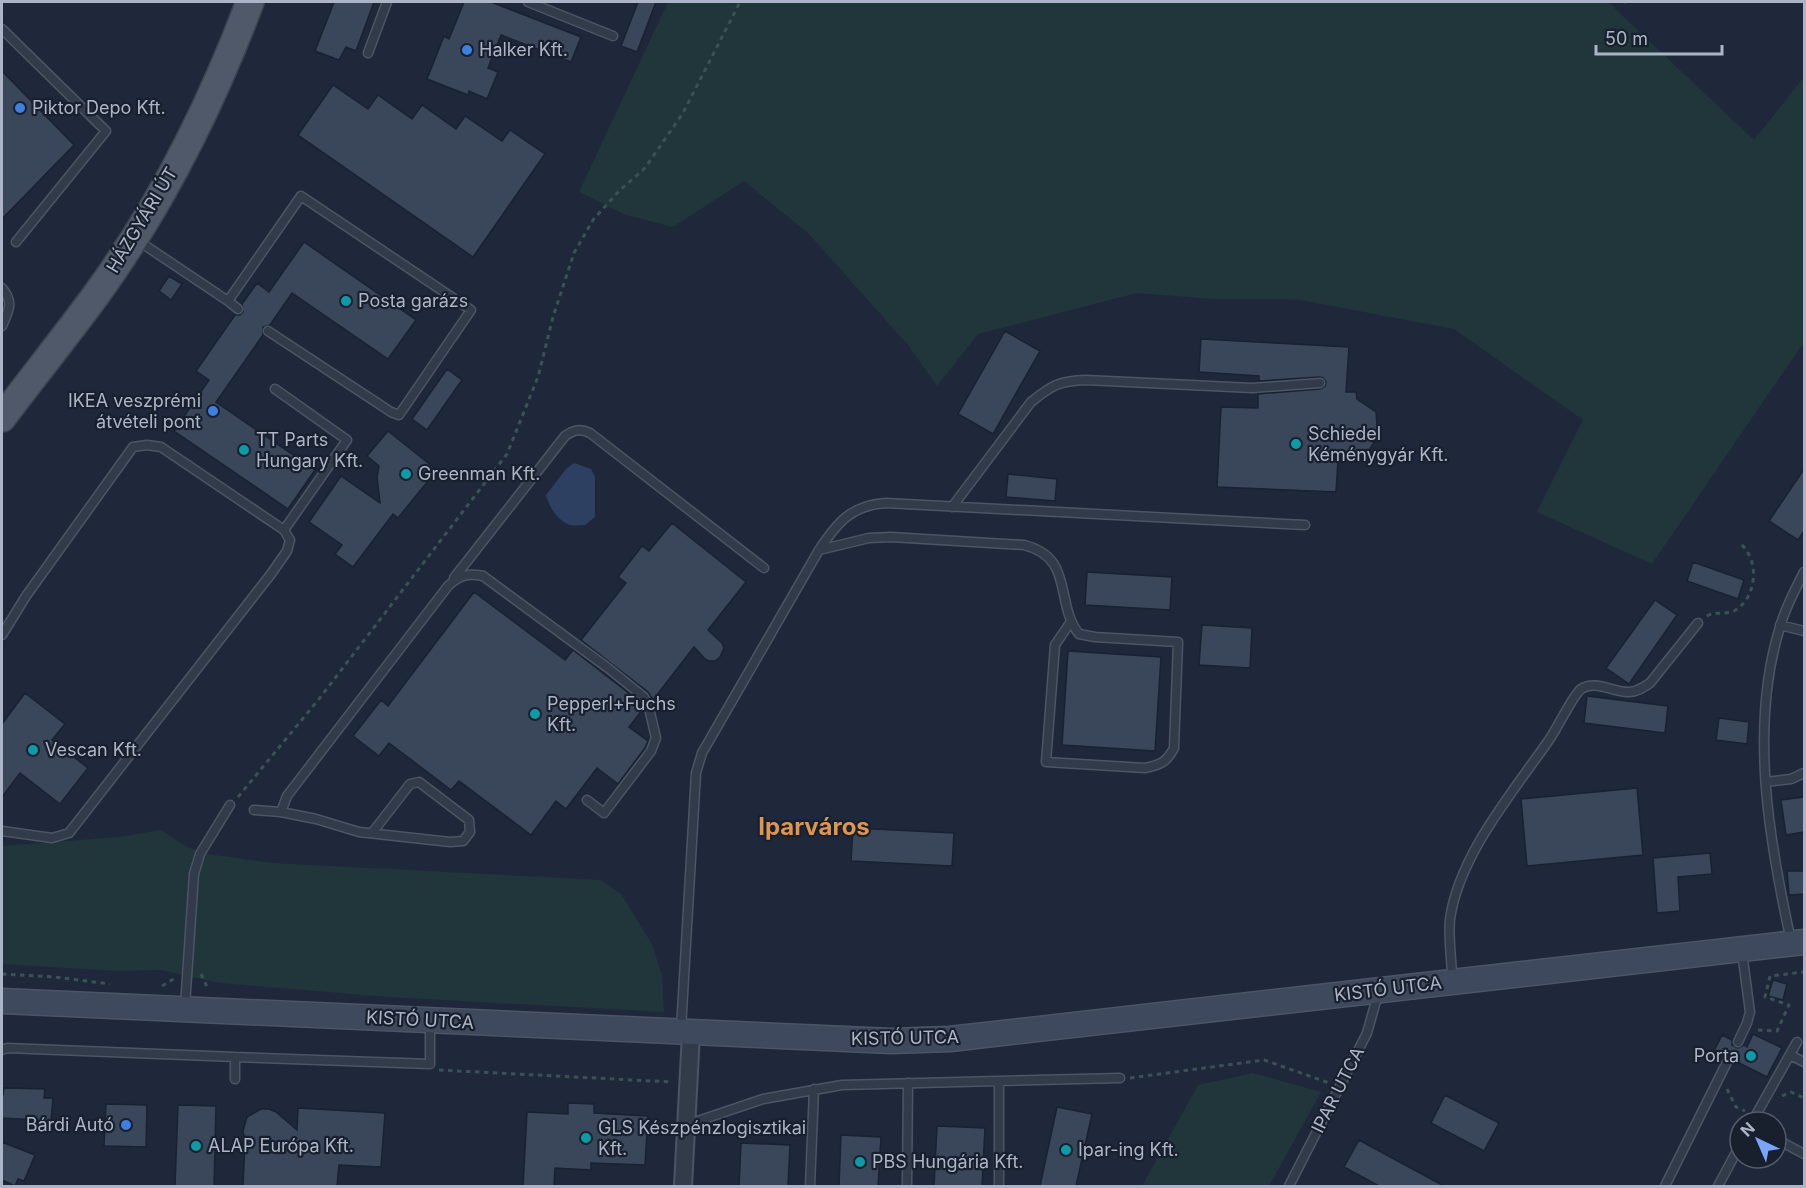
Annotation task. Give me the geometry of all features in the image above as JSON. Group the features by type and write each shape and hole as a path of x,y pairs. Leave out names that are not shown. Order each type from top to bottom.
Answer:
{"main road":[{"name":"HÁZGYÁRI ÚT","path":"2,418 96,294 134,238 205,107 250,2"}],"street":[{"name":"KISTÓ UTCA","path":"2,1001 891,1041 950,1039 1798,942"},
{"path":"683,1186 688,1083 686,1032"}],"lane":[{"path":"368,53 387,2"},
{"path":"528,2 613,36"},
{"path":"2,29 106,131 16,242"},
{"path":"228,301 301,196 471,310 399,414 391,412 268,331"},
{"path":"134,238 238,309"},
{"path":"2,288 8,296 10,309 2,326"},
{"path":"952,507 1031,402 1048,389 1065,381 1252,388 1320,383"},
{"path":"275,389 347,440 284,530"},
{"path":"281,812 287,796 565,436 573,430 590,433 764,568"},
{"path":"2,635 26,596 133,447 147,445 161,447 284,530 290,540 287,551 271,574 69,833 52,838 2,831"},
{"path":"686,1032 696,773 702,753 819,550 836,525 869,504 1305,525"},
{"path":"819,550 868,538 891,537 1024,545 1047,555 1061,577 1070,623 1079,634 1178,642 1174,748 1168,759 1160,765 1145,768 1046,762 1055,645 1070,623"},
{"path":"1798,942 1778,877 1766,782 1765,708 1767,682 1780,625 1804,572"},
{"path":"448,586 458,577 471,573 483,576 644,697 656,738 651,751 603,813 587,800"},
{"path":"1453,981 1450,920 1460,883 1473,853 1495,817 1561,723 1579,690 1589,685 1629,692 1641,689 1650,683 1698,623"},
{"path":"1780,625 1804,631"},
{"path":"1766,782 1791,779 1804,773"},
{"path":"254,810 281,812 316,819 358,832 450,842 463,841 470,832 469,820 419,782 410,784 372,833"},
{"path":"184,1009 194,874 200,854 230,805"},
{"path":"1738,1042 1747,1023 1749,1012 1742,949"},
{"name":"IPAR UTCA","path":"1289,1186 1367,1033 1380,990"},
{"path":"2,1050 7,1048 430,1064 430,1021"},
{"path":"1759,1110 1797,1042"},
{"path":"1790,1055 1804,1062"},
{"path":"235,1057 235,1079"},
{"path":"1665,1186 1729,1058"},
{"path":"686,1125 763,1099 842,1085 1120,1078"},
{"path":"999,1081 999,1186"},
{"path":"907,1186 908,1083"},
{"path":"810,1186 814,1089"},
{"path":"1788,1145 1804,1154"},
{"path":"1718,1186 1728,1167"}],"path":[{"path":"230,805 319,699 507,454 538,377 553,317 574,253 593,220 619,191 645,168 683,113 740,2"},
{"path":"1698,623 1711,613 1724,614 1736,610 1749,595 1754,573 1749,553 1739,542"},
{"path":"154,986 163,987 172,980 176,969 187,968 201,970 207,988 214,994"},
{"path":"1753,1029 1778,1031 1789,1005 1765,997 1770,976 1804,972"},
{"path":"2,974 55,977 116,985"},
{"path":"1120,1078 1264,1060 1340,1086"},
{"path":"430,1064 437,1070 688,1083"},
{"path":"1726,1088 1736,1107 1740,1110"},
{"path":"1780,1098 1791,1092 1804,1098"}],"green space":[{"path":"668,2 1608,2 1754,140 1804,77 1804,342 1652,564 1537,512 1583,420 1454,329 1295,299 1213,299 1137,293 978,334 937,386 908,345 808,233 744,181 673,227 626,215 579,192"},
{"path":"161,830 187,847 207,854 273,863 601,880 621,894 652,944 662,976 664,1012 388,997 220,983 161,970 117,971 2,964 2,846 119,837"},
{"path":"1253,1073 1321,1092 1269,1186 1142,1186 1198,1085"}],"water":[{"path":"574,463 591,469 595,477 595,517 585,525 570,525 558,517 546,495 566,469"}],"building":[{"path":"334,2 374,2 356,51 346,47 339,60 315,51"},
{"name":"Halker Kft.","path":"464,2 491,2 581,37 571,62 501,35 488,68 498,72 487,99 469,91 468,95 427,79 444,36 449,39"},
{"path":"638,2 656,2 637,52 621,46"},
{"name":"Piktor Depo Kft.","path":"2,71 74,145 2,219"},
{"path":"333,85 368,109 378,95 412,119 422,105 456,129 465,116 502,141 510,130 545,154 473,257 298,135"},
{"path":"304,242 416,320 388,359 292,293 270,325 263,327 263,335 216,402 315,470 288,509 174,431 209,380 196,371 235,315 243,312 242,304 257,283 269,292"},
{"path":"169,276 182,284 171,300 159,291"},
{"path":"1005,331 1040,351 993,434 958,414"},
{"name":"Schiedel Kéménygyár Kft.","path":"1201,339 1349,347 1346,392 1356,392 1357,399 1376,412 1378,436 1368,452 1338,461 1336,492 1217,487 1221,407 1258,408 1258,394 1320,389 1325,386 1326,382 1320,377 1259,381 1259,376 1199,372"},
{"path":"447,369 462,380 427,430 412,419"},
{"path":"388,431 437,470 398,518 393,514 353,567 335,554 342,545 309,522 341,476 380,503 377,477 379,466 367,456"},
{"path":"1804,469 1804,531 1798,540 1769,521"},
{"path":"1008,474 1057,479 1055,501 1006,497"},
{"path":"672,523 746,582 708,630 722,643 724,648 720,657 715,661 709,661 694,647 653,700 648,692 581,640 626,583 618,577 642,546 649,551"},
{"path":"1693,562 1744,580 1738,599 1687,581"},
{"path":"1087,572 1172,577 1170,610 1085,605"},
{"name":"Pepperl+Fuchs Kft.","path":"474,592 565,660 573,650 639,701 643,709 629,727 648,741 618,784 597,768 566,809 556,801 531,835 459,781 451,790 389,743 379,756 353,736 381,700 388,706"},
{"path":"1655,600 1677,615 1629,684 1606,668"},
{"path":"1202,625 1252,628 1250,668 1199,665"},
{"path":"1068,651 1161,657 1155,751 1062,745"},
{"name":"Vescan Kft.","path":"25,693 65,724 52,740 88,768 60,804 20,773 2,797 2,724"},
{"path":"1587,696 1668,706 1665,733 1584,723"},
{"path":"1719,718 1749,722 1747,744 1716,740"},
{"path":"1637,788 1643,855 1527,866 1521,799"},
{"path":"1804,797 1804,832 1786,835 1781,800"},
{"path":"853,828 954,833 952,866 851,861"},
{"path":"1710,853 1712,874 1678,877 1680,911 1657,913 1653,858"},
{"path":"1787,871 1804,871 1804,894 1789,895"},
{"path":"1773,980 1787,984 1783,1000 1768,996"},
{"name":"Porta","path":"1753,1034 1782,1048 1767,1077 1735,1061 1735,1055 1731,1052 1723,1055 1714,1051 1722,1035 1732,1040 1732,1045 1738,1048 1744,1045 1747,1047"},
{"path":"4,1088 45,1089 44,1098 53,1098 51,1121 2,1118"},
{"path":"1445,1095 1499,1123 1484,1151 1431,1123"},
{"name":"GLS Készpénzlogisztikai Kft.","path":"568,1103 594,1104 594,1113 648,1116 645,1165 591,1163 591,1170 555,1168 554,1186 523,1186 527,1112 568,1114"},
{"name":"Bárdi Autó","path":"106,1104 147,1105 146,1147 104,1146"},
{"name":"ALAP Európa Kft.","path":"178,1105 216,1106 214,1186 175,1186"},
{"name":"Ipar-ing Kft.","path":"1057,1107 1092,1114 1076,1186 1040,1186"},
{"path":"298,1108 385,1113 381,1167 339,1165 337,1186 243,1186 245,1141 243,1131 247,1117 261,1109 269,1109 276,1112 297,1130"},
{"path":"937,1126 985,1128 982,1186 934,1186"},
{"name":"PBS Hungária Kft.","path":"841,1135 881,1137 878,1186 839,1186"},
{"path":"1359,1140 1444,1186 1379,1186 1344,1167"},
{"path":"2,1142 35,1155 24,1181 18,1179 15,1186 2,1180"},
{"path":"741,1143 790,1145 788,1186 739,1186"}],"place":[{"name":"Halker Kft.","path":"467,50"},
{"name":"Piktor Depo Kft.","path":"20,108"},
{"name":"Posta garázs","path":"346,301"},
{"name":"IKEA veszprémi átvételi pont","path":"213,411"},
{"name":"Schiedel Kéménygyár Kft.","path":"1296,444"},
{"name":"TT Parts Hungary Kft.","path":"244,450"},
{"name":"Greenman Kft.","path":"406,474"},
{"name":"Pepperl+Fuchs Kft.","path":"535,714"},
{"name":"Vescan Kft.","path":"33,750"},
{"name":"Porta","path":"1751,1056"},
{"name":"Bárdi Autó","path":"126,1125"},
{"name":"GLS Készpénzlogisztikai Kft.","path":"586,1138"},
{"name":"ALAP Európa Kft.","path":"196,1146"},
{"name":"Ipar-ing Kft.","path":"1066,1150"},
{"name":"PBS Hungária Kft.","path":"860,1162"}],"district":[{"name":"Iparváros","path":"814,827"}]}
